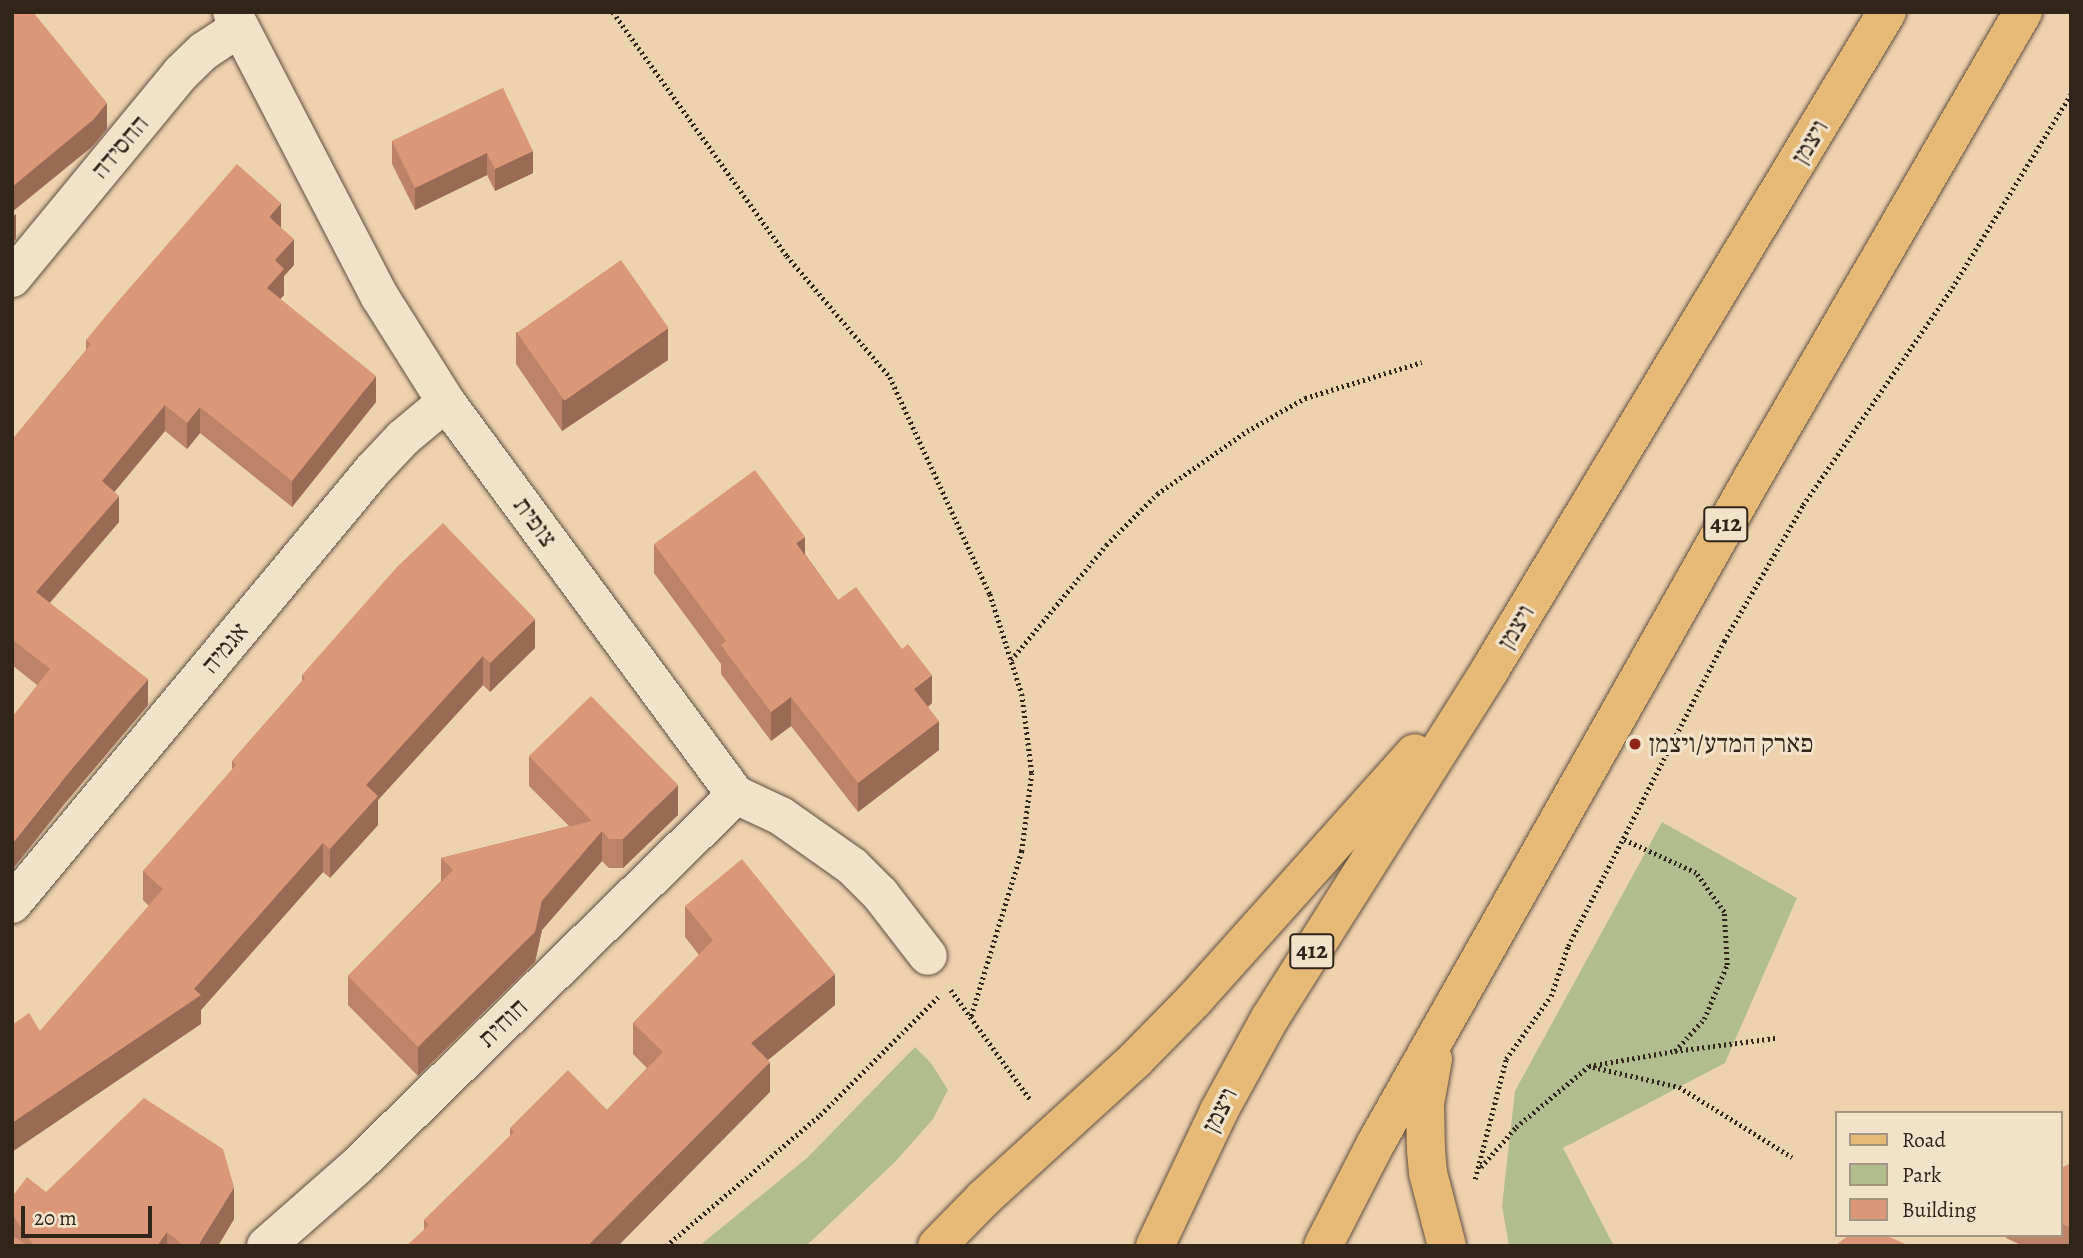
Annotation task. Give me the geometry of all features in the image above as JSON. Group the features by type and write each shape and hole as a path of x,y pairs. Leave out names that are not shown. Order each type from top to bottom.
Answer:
{"main road":[{"name":"ויצמן","path":"1155,1246 1219,1111 1270,1018 1491,668 1886,12"},
{"name":"412","path":"1323,1246 1376,1143 1753,477 2023,12"},
{"path":"937,1246 1194,1000 1491,668"},
{"path":"1436,1039 1425,1104 1427,1173 1447,1246"}],"street":[{"name":"החסידה","path":"12,278 181,73 235,20"},
{"name":"צופית","path":"235,20 380,297 446,402 736,795 781,816 852,866 880,894 928,956"},
{"name":"אגמיה","path":"12,904 372,471 403,438 446,402"},
{"name":"חוחית","path":"266,1246 356,1167 736,795"}],"path":[{"path":"613,12 787,256 890,377 990,594 1022,694 1032,773 1022,852 971,1018"},
{"path":"1474,1180 1506,1059 1551,996 1568,946 1724,641 1803,505 1952,288 2071,94"},
{"path":"1011,660 1106,545 1157,494 1247,431 1305,398 1422,362"},
{"path":"1622,839 1696,873 1724,912 1727,965 1704,1019 1675,1051"},
{"path":"666,1246 820,1115 949,986 1057,1133"},
{"path":"1479,1169 1516,1127 1589,1066 1775,1038"},
{"path":"1589,1066 1679,1087 1791,1157"}],"green space":[{"path":"1662,822 1797,898 1725,1063 1563,1148 1614,1246 1509,1246 1502,1206 1515,1091"},
{"path":"915,1047 931,1063 948,1090 933,1119 895,1162 806,1246 699,1246 807,1158"}],"building":[{"path":"16,12 33,12 107,103 93,120 12,187 12,15"},
{"path":"503,88 533,151 495,169 487,153 415,188 392,141"},
{"path":"237,164 281,203 269,217 294,239 275,260 284,269 267,288 376,376 292,481 200,407 187,423 165,405 102,481 119,496 36,592 148,679 12,844 12,717 50,669 12,639 12,440 91,344 86,340"},
{"path":"621,260 669,328 565,401 517,333"},
{"path":"755,470 805,537 796,543 838,600 856,587 902,649 908,644 932,675 914,689 939,721 858,783 791,697 771,712 721,645 726,641 654,544"},
{"path":"443,523 535,619 490,663 483,656 366,785 378,796 330,849 323,843 194,989 201,995 12,1123 12,1025 29,1013 40,1031 163,889 143,871 236,765 232,761 305,678 302,675 397,567"},
{"path":"591,696 678,785 623,839 609,839 602,831 542,900 535,932 418,1047 348,976 453,870 441,858 592,821 529,756"},
{"path":"742,859 835,974 751,1043 770,1062 587,1246 406,1246 429,1225 424,1220 514,1132 510,1128 568,1070 607,1110 663,1052 633,1023 713,940 685,906"},
{"path":"144,1098 223,1149 234,1187 198,1246 184,1246 167,1232 157,1246 34,1246 12,1214 12,1197 27,1177 46,1192"},
{"path":"2071,1163 2071,1228 2062,1224 2062,1168"},
{"path":"12,1235 28,1246 12,1246"},
{"path":"1846,1237 1890,1237 1910,1246 1835,1246"}],"place":[{"name":"פארק המדע/ויצמן","path":"1635,744"}]}
